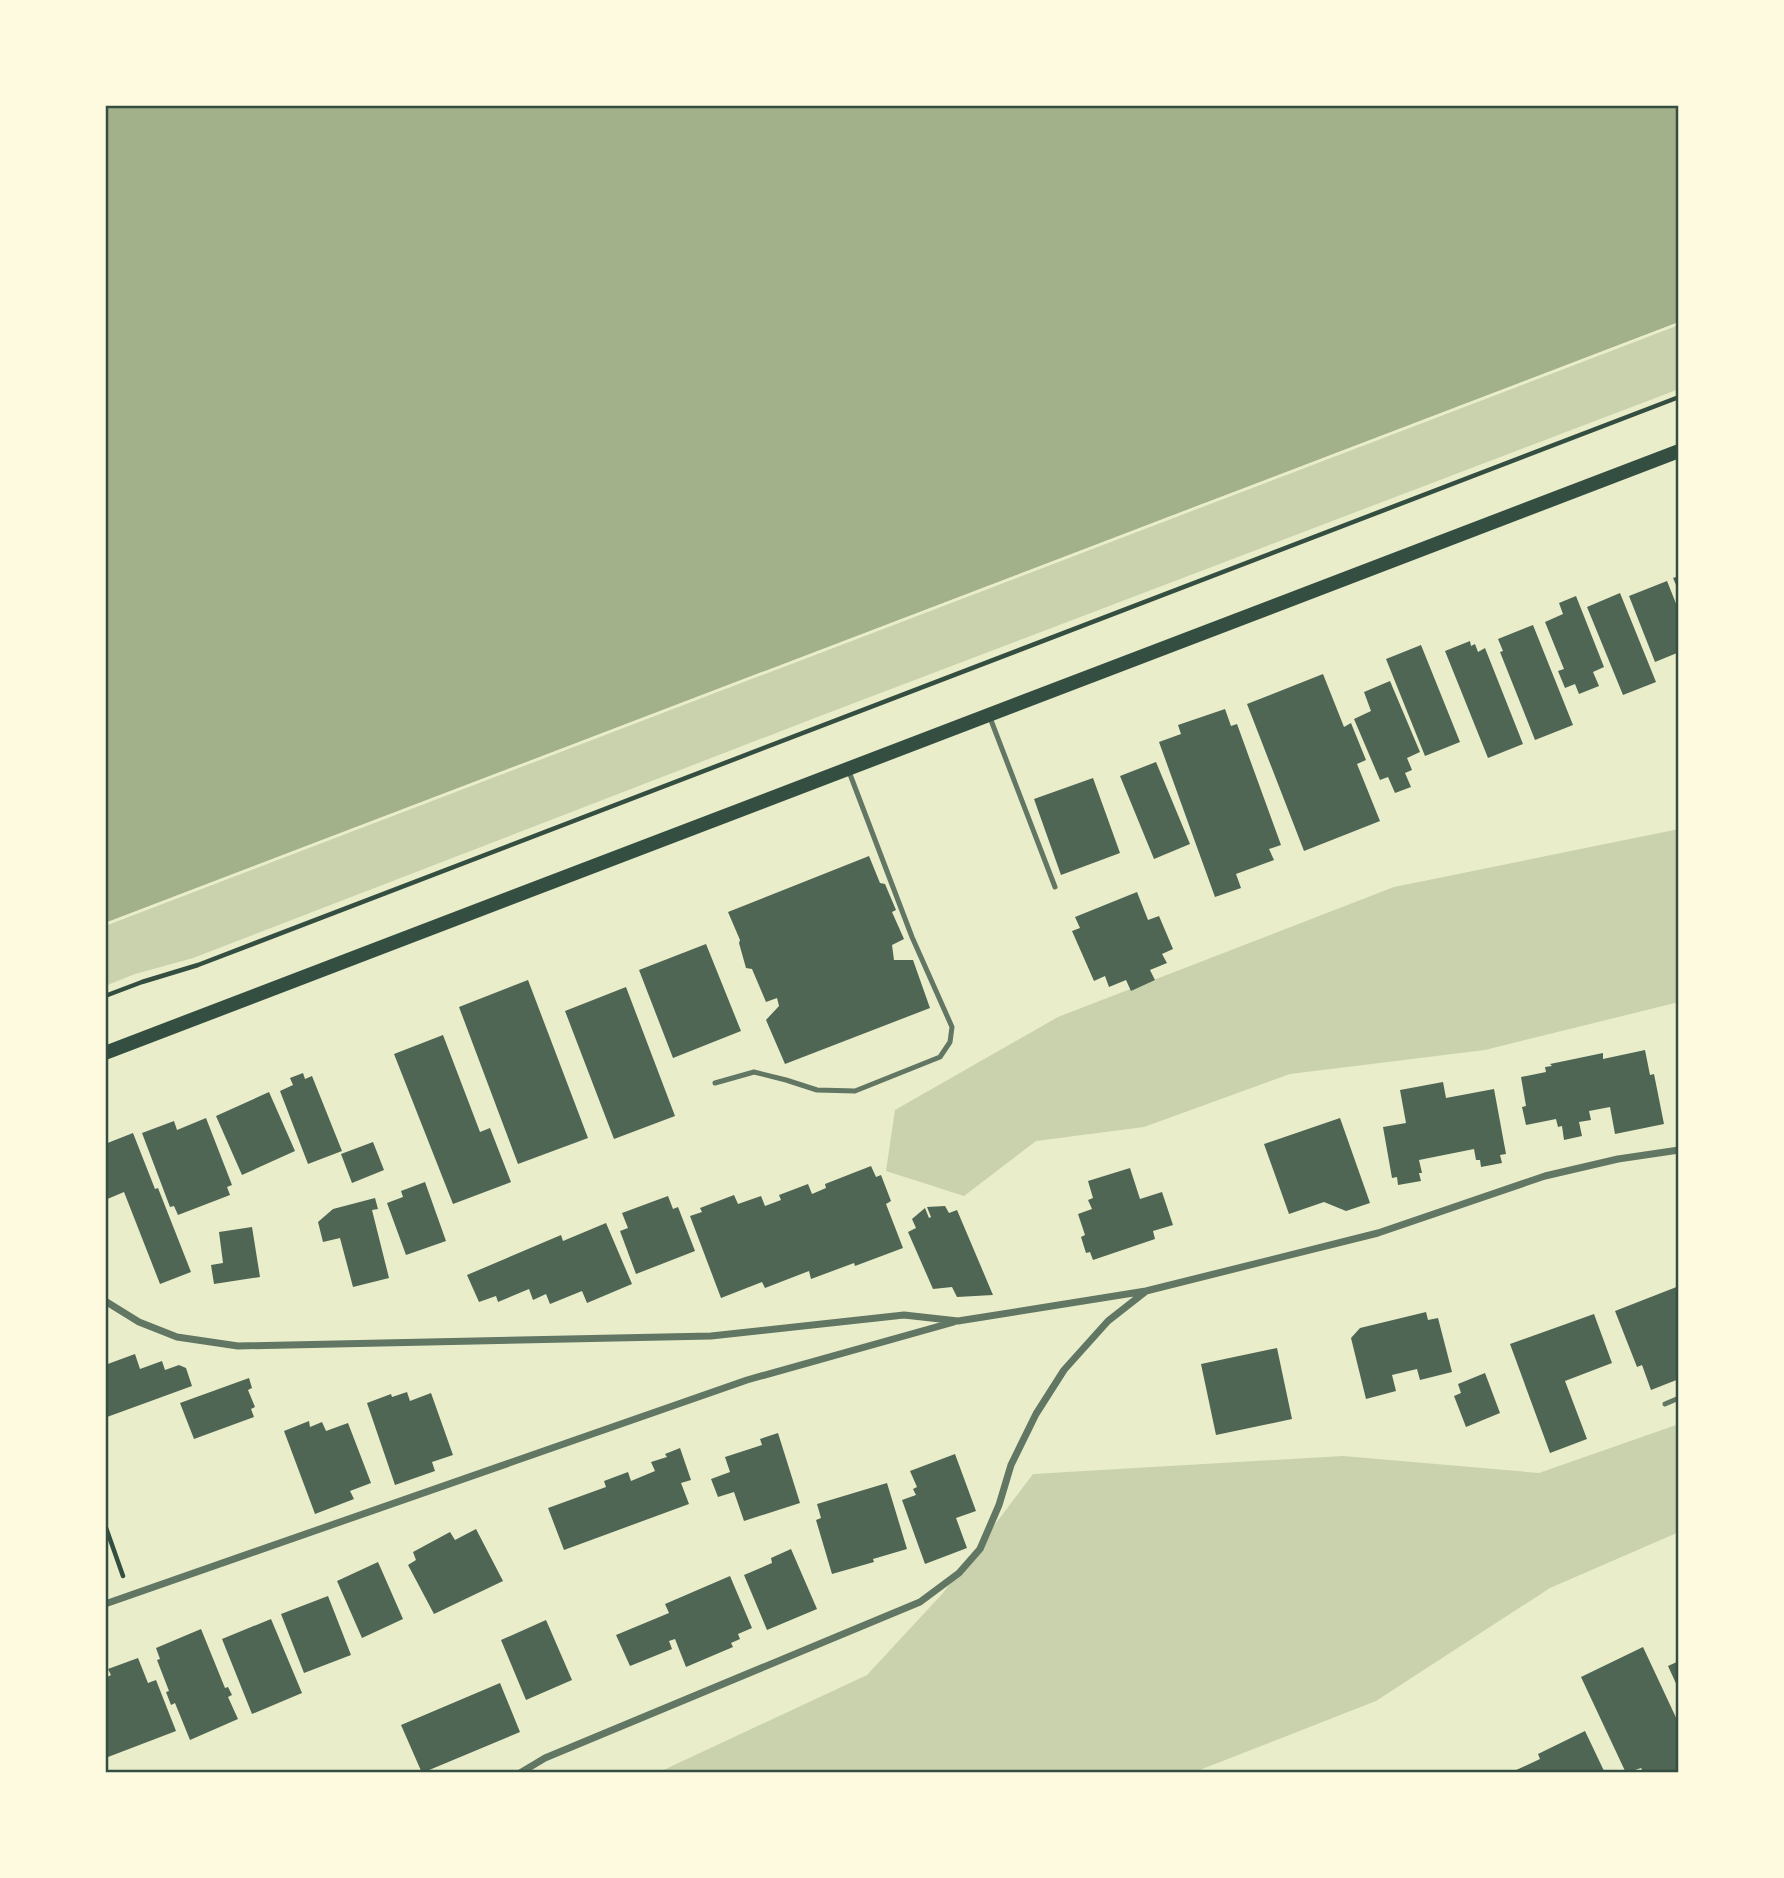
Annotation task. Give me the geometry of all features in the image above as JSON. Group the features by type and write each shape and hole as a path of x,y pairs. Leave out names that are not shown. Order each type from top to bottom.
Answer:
{"main road":[{"path":"105,1053 1679,451"}],"street":[{"path":"105,1604 747,1380 958,1321 1146,1291 1378,1233 1545,1177 1618,1159 1679,1150"},
{"path":"520,1773 545,1758 920,1602 959,1573 980,1549 999,1505 1011,1465 1037,1414 1064,1370 1108,1321 1146,1291"},
{"path":"105,1301 139,1322 177,1337 238,1346 711,1336 904,1315 958,1321"}],"lane":[{"path":"989,715 1055,887"},
{"path":"715,1083 754,1072 817,1090 855,1091 940,1057 950,1042 952,1027 912,937 848,769"},
{"path":"1665,1404 1679,1398"}],"path":[{"path":"105,996 198,965 1679,397"},
{"path":"105,1525 123,1576 114,1579"}],"shaded area":[{"path":"105,105 1679,105 1679,322 105,923"},
{"path":"1679,322 1679,389 193,958 135,974 105,986 105,923"},
{"path":"1679,829 1679,1002 1485,1050 1290,1074 1144,1127 1036,1141 964,1196 886,1171 895,1110 1058,1017 1394,887"},
{"path":"1679,1424 1679,1532 1550,1588 1376,1701 1192,1773 657,1773 867,1675 943,1593 1033,1474 1343,1456 1539,1473"}],"pier":[{"path":"1679,322 1679,325 105,926 105,923"}],"building":[{"path":"1679,576 1679,592 1673,578"},
{"path":"1667,581 1679,611 1679,658 1677,653 1655,662 1629,596"},
{"path":"1620,593 1656,682 1623,695 1587,607"},
{"path":"1576,596 1604,667 1593,672 1599,686 1579,694 1575,684 1565,688 1558,671 1564,669 1545,622 1563,614 1559,603"},
{"path":"1533,625 1573,725 1535,740 1500,652 1503,651 1498,639"},
{"path":"1470,641 1471,646 1475,644 1478,652 1485,648 1523,744 1488,758 1445,651"},
{"path":"1421,645 1460,742 1425,756 1386,659"},
{"path":"1323,674 1344,727 1351,723 1366,760 1357,764 1380,821 1304,851 1247,704"},
{"path":"1390,681 1420,752 1407,758 1412,770 1405,773 1411,787 1395,793 1388,777 1380,780 1354,719 1371,711 1364,692"},
{"path":"1225,709 1231,726 1237,724 1281,845 1269,849 1274,860 1236,874 1241,888 1215,897 1159,742 1181,734 1178,725"},
{"path":"1156,762 1190,844 1154,859 1120,776"},
{"path":"1093,778 1120,853 1061,875 1034,799"},
{"path":"869,856 880,883 885,884 896,910 892,912 904,939 892,945 894,960 913,960 930,1008 785,1064 766,1020 779,1006 777,998 766,1002 752,969 746,968 740,940 728,912"},
{"path":"1137,892 1148,920 1159,916 1173,949 1162,954 1167,963 1150,970 1155,980 1131,991 1126,980 1109,987 1105,976 1094,981 1072,931 1080,928 1075,917"},
{"path":"706,944 741,1031 673,1058 639,970"},
{"path":"528,980 588,1138 518,1164 459,1007"},
{"path":"626,987 675,1116 614,1139 565,1011"},
{"path":"443,1035 480,1132 490,1128 511,1182 453,1204 394,1054"},
{"path":"1645,1050 1650,1075 1654,1074 1664,1124 1615,1134 1610,1107 1589,1111 1591,1120 1579,1122 1582,1136 1564,1140 1562,1126 1558,1127 1556,1119 1526,1125 1522,1107 1526,1106 1521,1077 1546,1072 1545,1067 1552,1066 1550,1064 1603,1053 1603,1059"},
{"path":"303,1073 305,1079 312,1076 342,1151 308,1164 280,1091 293,1085 290,1078"},
{"path":"1443,1082 1446,1098 1494,1089 1506,1154 1500,1155 1502,1163 1481,1167 1480,1160 1476,1160 1474,1149 1419,1160 1421,1181 1398,1185 1397,1177 1392,1178 1383,1127 1406,1123 1400,1090"},
{"path":"269,1092 295,1151 242,1175 216,1116"},
{"path":"206,1118 232,1185 227,1187 230,1195 178,1215 174,1206 170,1207 142,1133 174,1121 177,1130"},
{"path":"1340,1118 1370,1203 1346,1211 1324,1202 1289,1214 1264,1144"},
{"path":"133,1133 191,1272 160,1284 124,1192 105,1200 105,1144"},
{"path":"373,1142 384,1170 352,1183 341,1154"},
{"path":"871,1166 876,1177 881,1175 891,1201 886,1204 903,1248 811,1279 809,1271 765,1288 762,1282 721,1298 690,1216 702,1212 700,1208 734,1195 738,1204 761,1196 765,1206 781,1200 779,1195 808,1184 812,1194 826,1188 825,1184"},
{"path":"1130,1168 1140,1199 1162,1192 1173,1225 1153,1231 1155,1239 1093,1260 1090,1252 1086,1253 1081,1237 1085,1235 1078,1214 1092,1209 1088,1200 1093,1198 1088,1181"},
{"path":"425,1182 446,1241 406,1255 387,1203 403,1197 401,1191"},
{"path":"668,1196 673,1209 678,1207 695,1251 636,1274 620,1231 628,1228 622,1213"},
{"path":"375,1198 378,1209 372,1210 389,1278 353,1287 340,1238 323,1242 318,1222 333,1209"},
{"path":"945,1206 949,1213 957,1210 993,1295 957,1297 952,1287 933,1289 908,1232 916,1228 912,1219 925,1208 929,1218 931,1217 927,1207"},
{"path":"606,1223 632,1284 587,1303 582,1291 550,1304 546,1294 533,1300 529,1289 498,1302 496,1296 479,1302 467,1275 561,1235 563,1241"},
{"path":"252,1227 260,1277 214,1284 211,1265 223,1263 219,1232"},
{"path":"1679,1286 1679,1379 1651,1390 1642,1365 1637,1367 1615,1311"},
{"path":"1426,1312 1428,1320 1438,1318 1452,1372 1420,1380 1417,1369 1392,1375 1396,1391 1366,1399 1351,1338 1360,1328"},
{"path":"1594,1314 1612,1363 1565,1381 1587,1439 1550,1453 1510,1344"},
{"path":"1277,1348 1292,1419 1216,1435 1201,1364"},
{"path":"135,1354 140,1369 162,1361 165,1370 179,1365 186,1368 192,1386 107,1417 105,1365"},
{"path":"1485,1373 1500,1413 1466,1427 1454,1396 1461,1393 1458,1384"},
{"path":"249,1378 252,1388 248,1390 255,1407 251,1409 254,1417 194,1439 180,1403"},
{"path":"407,1392 410,1401 431,1393 453,1455 432,1462 435,1471 395,1485 367,1403 391,1394 392,1397"},
{"path":"309,1421 310,1427 322,1422 326,1431 348,1423 371,1483 350,1491 354,1499 315,1514 284,1431"},
{"path":"778,1433 800,1503 744,1521 734,1492 718,1497 711,1479 730,1472 725,1457 762,1445 760,1439"},
{"path":"680,1448 691,1480 681,1483 689,1504 564,1550 548,1508 606,1487 604,1481 628,1472 631,1481 655,1471 651,1462 667,1457 665,1454"},
{"path":"955,1454 976,1511 956,1518 967,1548 925,1564 902,1500 916,1495 913,1489 917,1487 910,1471"},
{"path":"887,1483 907,1549 832,1574 816,1520 821,1518 817,1504"},
{"path":"476,1529 503,1581 434,1614 408,1565 416,1560 413,1552 450,1532 455,1540"},
{"path":"791,1549 817,1609 767,1630 744,1575 772,1563 771,1558"},
{"path":"378,1562 403,1619 362,1638 337,1581"},
{"path":"730,1576 752,1628 738,1634 740,1639 731,1643 733,1647 686,1667 675,1639 669,1641 672,1649 630,1666 616,1635 669,1613 665,1604"},
{"path":"328,1596 351,1655 304,1673 281,1614"},
{"path":"271,1619 302,1693 252,1714 222,1639"},
{"path":"546,1620 572,1680 526,1700 501,1640"},
{"path":"201,1629 225,1688 228,1687 232,1695 228,1697 238,1719 190,1740 175,1703 171,1705 166,1692 169,1691 157,1660 160,1659 156,1648"},
{"path":"1643,1647 1679,1724 1679,1773 1644,1773 1641,1768 1626,1773 1581,1677"},
{"path":"138,1658 148,1683 156,1680 176,1731 108,1757 105,1750 105,1678 111,1675 108,1669"},
{"path":"1679,1661 1679,1690 1668,1666"},
{"path":"500,1683 520,1732 422,1773 401,1725"},
{"path":"1585,1731 1605,1773 1515,1773 1514,1771 1540,1759 1538,1754"}]}
